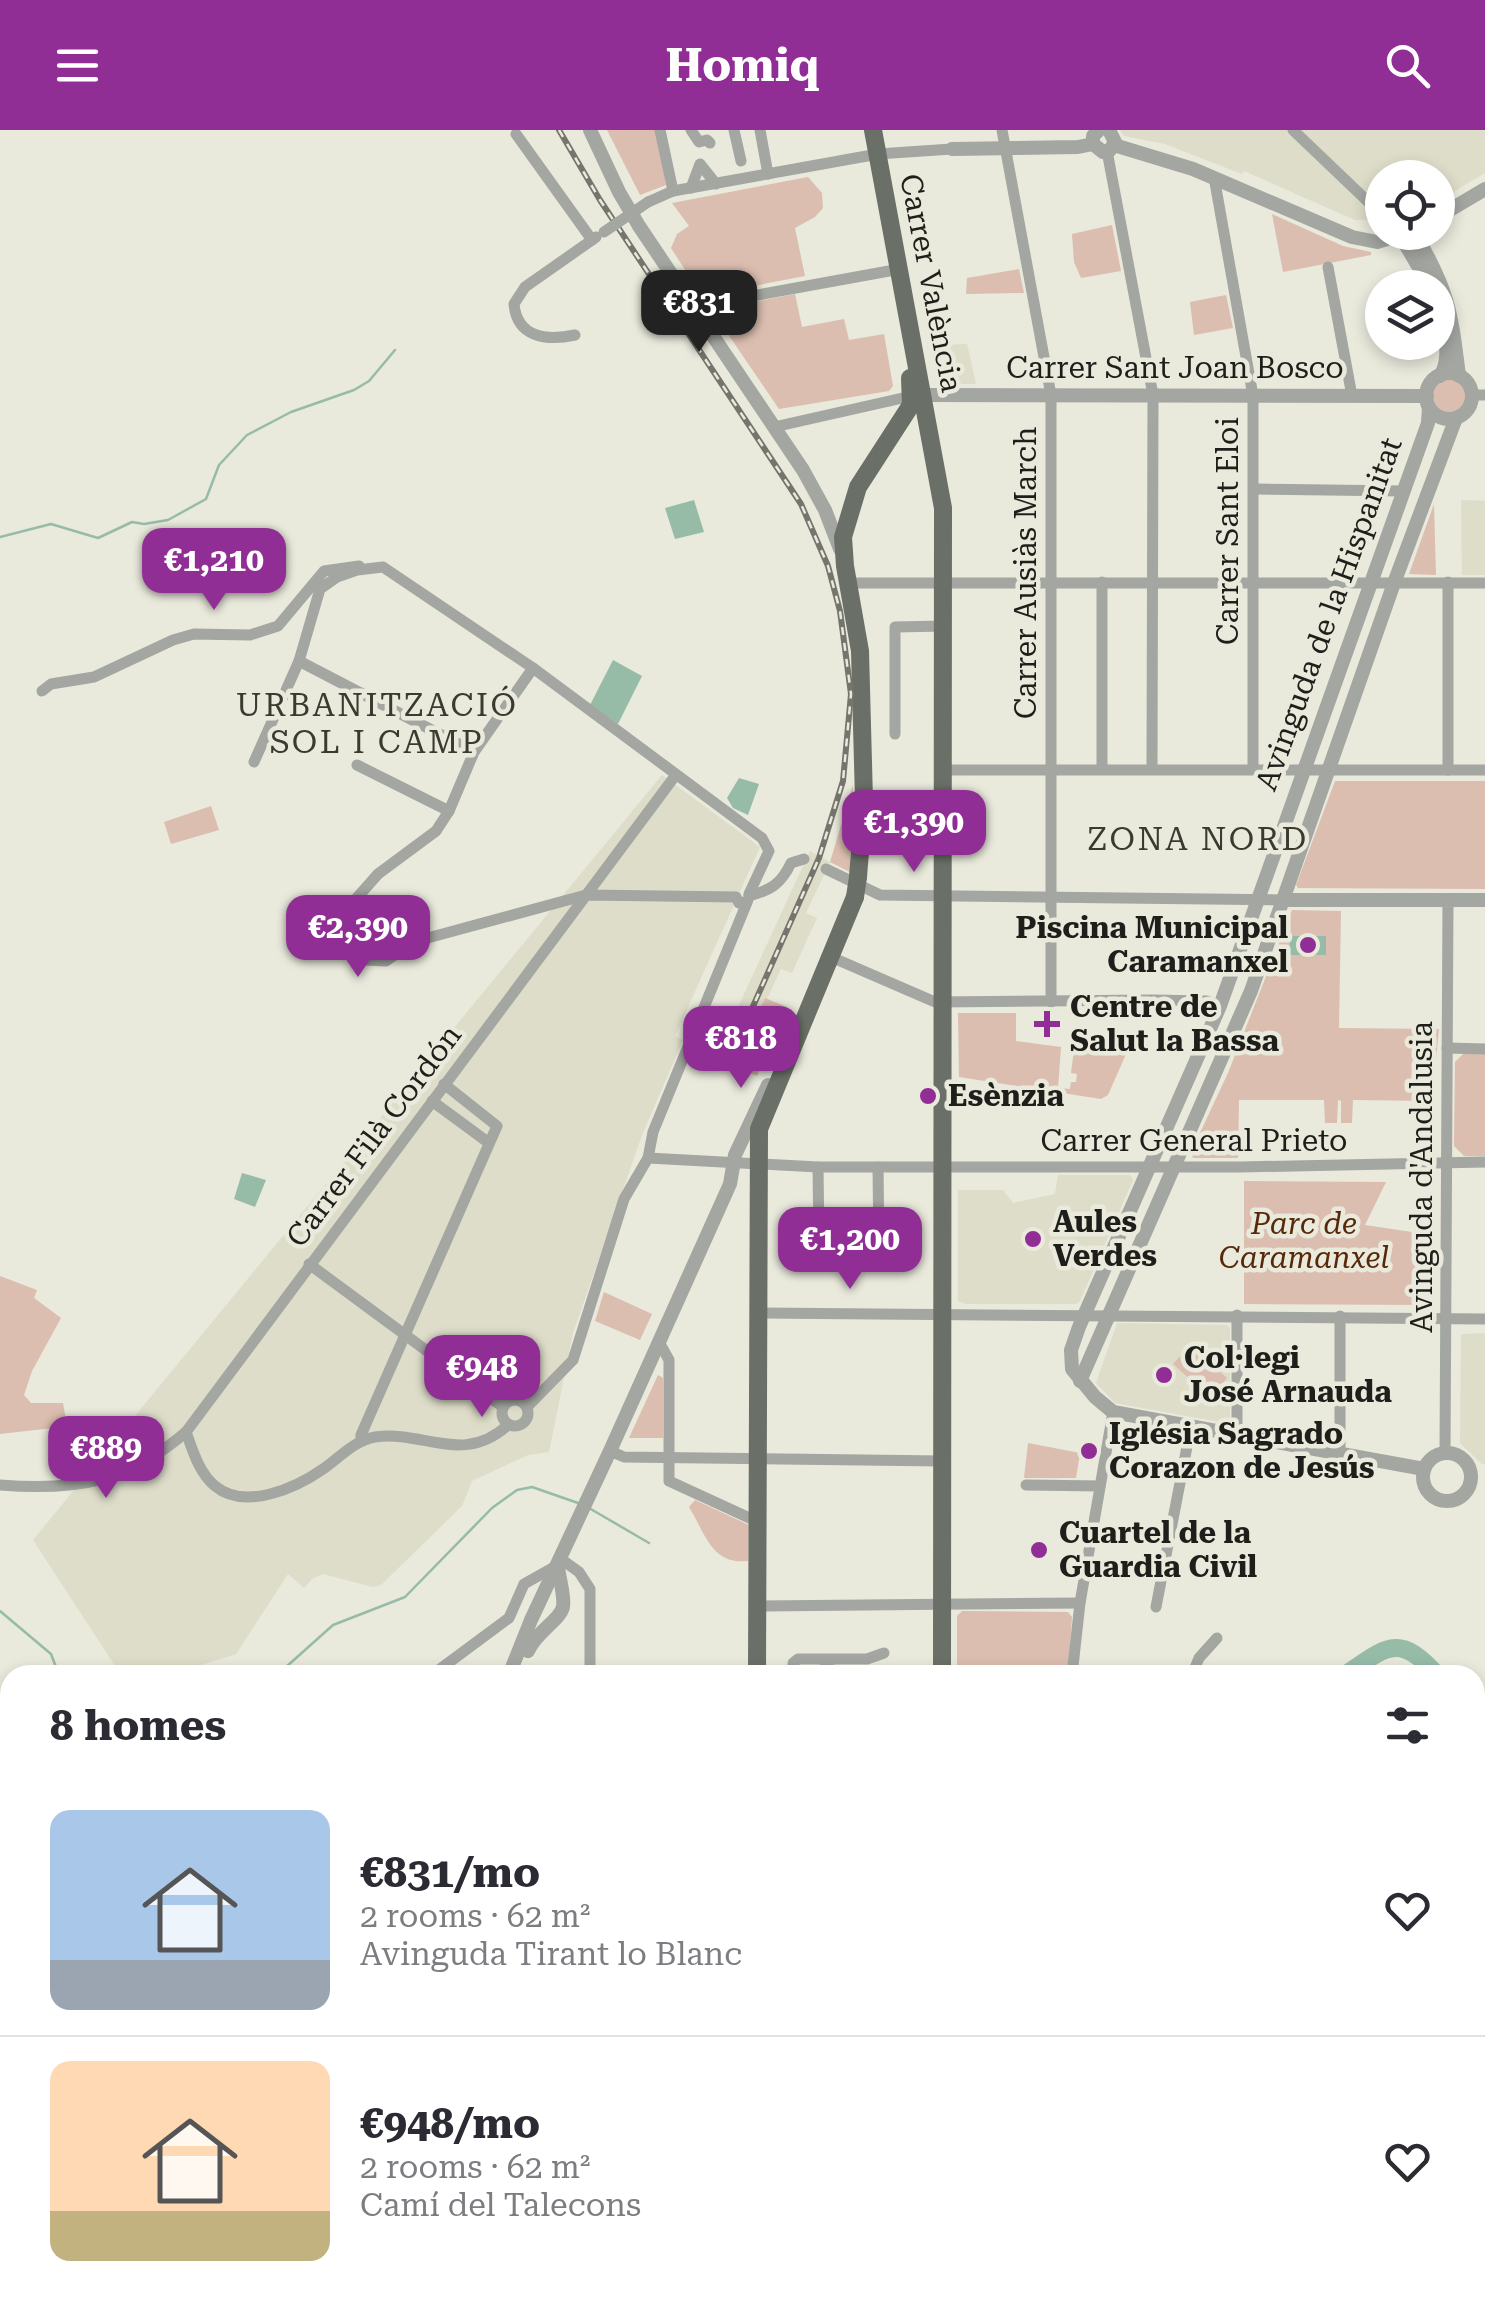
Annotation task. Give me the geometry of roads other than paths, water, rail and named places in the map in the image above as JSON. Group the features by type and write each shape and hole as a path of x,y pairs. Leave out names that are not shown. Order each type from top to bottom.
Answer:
{"main road":[{"name":"Carrer València","path":"862,130 872,155 918,395"},
{"name":"Carrer València","path":"874,130 872,155 889,271 933,446 943,508 942,1665"},
{"path":"758,1665 760,1124 855,897 863,832 864,735 860,651 844,537 850,505 866,473 918,395"},
{"name":"Carrer València","path":"894,432 919,432 933,446"}],"street":[{"path":"590,130 619,192 825,510 847,574 945,582 1485,584"},
{"path":"660,130 673,192"},
{"path":"734,130 741,161"},
{"path":"760,130 768,174"},
{"name":"Carrer Ausiàs March","path":"1002,130 1051,395 1051,1002"},
{"path":"1294,130 1365,199"},
{"path":"516,134 592,240"},
{"path":"1104,140 1153,395 1152,769"},
{"path":"575,335 545,338 531,334 517,321 514,304 525,287 648,202 692,188 872,155 1078,147 1104,140 1214,178 1365,240"},
{"path":"692,188 700,164 716,184"},
{"name":"Carrer Sant Eloi","path":"1214,178 1254,396 1253,769"},
{"path":"1455,207 1485,189"},
{"path":"1419,250 1435,269 1450,305 1459,376 1478,395 1456,418 1441,418 1428,402 1430,384 1446,368 1446,360"},
{"path":"1328,267 1352,396"},
{"path":"695,310 702,305 889,271"},
{"path":"1440,376 1459,376"},
{"path":"774,426 918,395"},
{"name":"Carrer Sant Joan Bosco","path":"918,395 1352,396 1428,402"},
{"name":"Avinguda de la Hispanitat","path":"1080,1381 1070,1357 1084,1314 1220,1006 1428,423 1428,402"},
{"name":"Avinguda de la Hispanitat","path":"1080,1381 1251,992 1456,418"},
{"path":"1254,489 1403,491"},
{"path":"42,691 51,684 94,677 194,634 250,634 278,626 324,571 350,565 384,567 533,668 762,838 768,851 745,897 653,1132 648,1158 624,1200 573,1360 527,1407 526,1422 508,1425 488,1440 466,1445 383,1437 361,1442 293,1486 242,1496 223,1492 210,1481 186,1432"},
{"path":"254,762 299,661 320,590 357,570 384,567"},
{"path":"1102,582 1102,769"},
{"path":"1448,582 1448,770"},
{"path":"895,734 896,627 945,626"},
{"path":"299,661 474,752"},
{"path":"533,668 474,752 449,811 436,830 378,874 340,917 346,946 364,960 386,961 414,942 586,895 745,897 772,889 791,863 804,860"},
{"path":"357,765 449,811"},
{"path":"945,770 1485,770"},
{"name":"Carrer Filà Cordón","path":"0,1485 64,1488 108,1479 148,1461 186,1432 675,776"},
{"path":"826,869 880,895 1485,900"},
{"name":"Avinguda d'Andalusia","path":"1446,1453 1448,900"},
{"path":"831,957 927,1000 1206,1001 1220,1006"},
{"path":"513,1665 541,1580 559,1562 608,1458 730,1184 732,1164 780,1057 793,1041"},
{"path":"1447,1048 1485,1049"},
{"path":"361,1442 496,1129 495,1122 444,1084"},
{"path":"432,1101 489,1144"},
{"name":"Carrer General Prieto","path":"648,1158 818,1168 1485,1162"},
{"path":"818,1168 819,1242"},
{"path":"878,1168 879,1246"},
{"path":"309,1264 503,1407"},
{"path":"758,1313 1485,1320"},
{"path":"1236,1435 1237,1315"},
{"path":"1340,1316 1340,1454"},
{"path":"659,1342 669,1360 669,1480 756,1521"},
{"path":"1080,1381 1113,1412 1424,1469"},
{"path":"503,1407 516,1400 527,1407"},
{"path":"503,1407 503,1419 508,1425"},
{"path":"1073,1665 1113,1412"},
{"path":"1156,1607 1191,1426"},
{"path":"1446,1453 1463,1458 1478,1475 1463,1496 1453,1501 1441,1501 1428,1492 1423,1482 1424,1469 1432,1458 1446,1453"},
{"path":"608,1458 942,1460"},
{"path":"1026,1485 1100,1486"},
{"path":"522,1665 533,1639 562,1607 559,1562"},
{"path":"559,1562 579,1572 590,1589 590,1665"},
{"path":"445,1665 506,1620 517,1605 524,1584 541,1580 562,1595"},
{"path":"758,1606 1080,1603"},
{"path":"517,1605 528,1626"},
{"path":"528,1626 552,1621"},
{"path":"1196,1665 1217,1638"},
{"path":"795,1665 798,1659 867,1659 884,1653"},
{"path":"867,1659 867,1665"},
{"path":"823,1660 827,1665"}],"waterway":[{"path":"0,537 51,524 98,538 132,522 168,520 206,499 219,465 247,435 291,412 354,390 369,381 395,350"},
{"path":"288,1665 333,1625 405,1597 492,1508 517,1490 532,1487 578,1503"},
{"path":"589,1508 649,1543"},
{"path":"0,1611 51,1654 55,1665"},
{"path":"1359,1665 1392,1648 1412,1653 1427,1665"}],"railway":[{"path":"559,130 600,200 801,504 828,566 840,611 851,694 843,781 819,858 730,1058"}],"place":[{"name":"Piscina Municipal Caramanxel","path":"1308,945"},
{"name":"Centre de Salut la Bassa","path":"1047,1024"},
{"name":"Esènzia","path":"928,1096"},
{"name":"Aules Verdes","path":"1033,1239"},
{"name":"Col·legi José Arnauda","path":"1164,1375"},
{"name":"Iglésia Sagrado Corazon de Jesús","path":"1089,1451"},
{"name":"Cuartel de la Guardia Civil","path":"1039,1550"}],"district":[{"name":"URBANITZACIÓ SOL I CAMP","path":"377,724"},
{"name":"ZONA NORD","path":"1198,839"}],"park label":[{"name":"Parc de Caramanxel","path":"1304,1241"}]}
